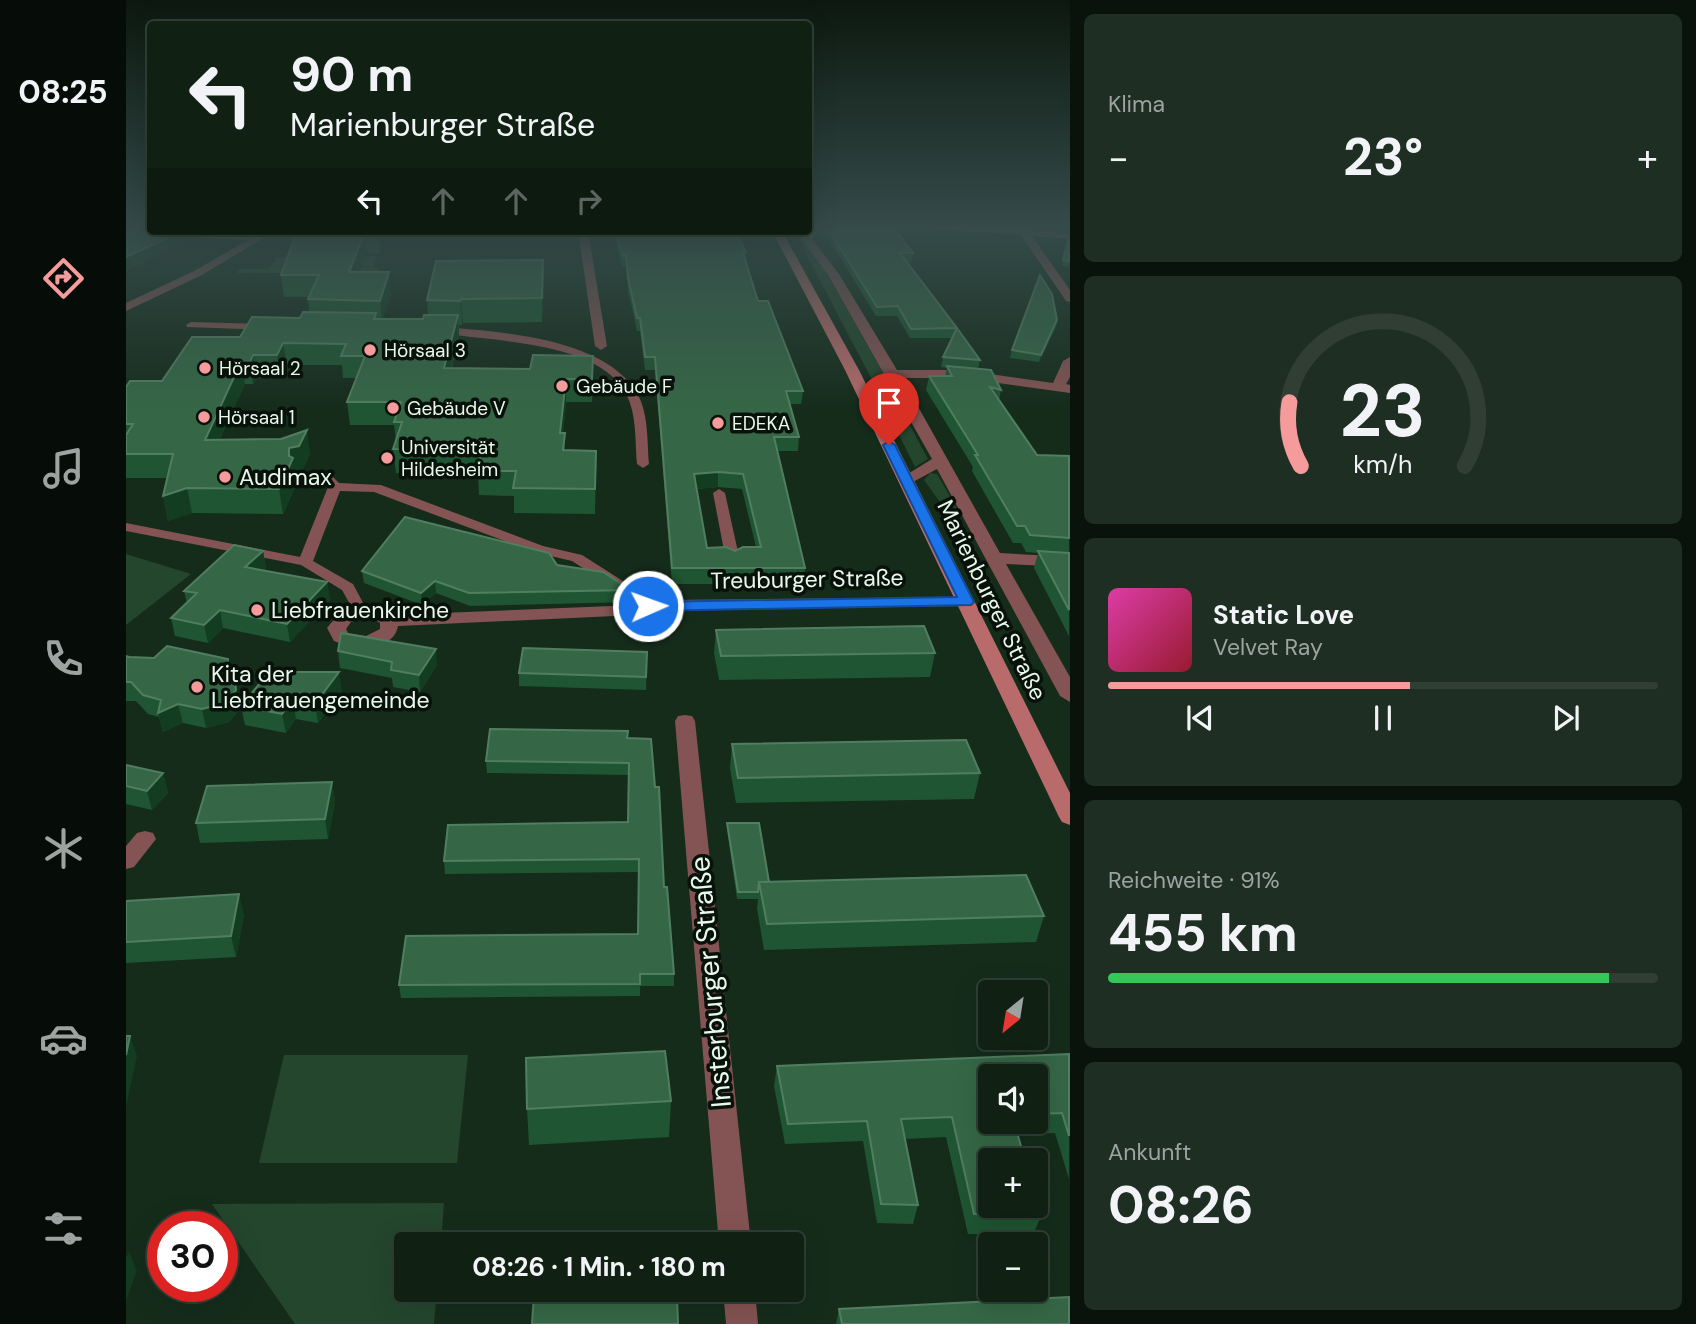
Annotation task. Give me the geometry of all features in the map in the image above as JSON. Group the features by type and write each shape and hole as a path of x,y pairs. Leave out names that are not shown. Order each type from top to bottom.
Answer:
{"main road":[{"name":"Marienburger Straße","path":"808,288 852,370 1069,817"}],"street":[{"path":"126,307 167,288"},
{"path":"592,288 601,346"},
{"name":"Marienburger Straße","path":"841,288 942,460 1069,696"},
{"path":"893,374 962,374 1064,388 1069,361"},
{"path":"905,480 942,460"},
{"path":"994,558 1069,562"},
{"name":"Treuburger Straße","path":"389,621 636,610 648,606 966,602"},
{"path":"361,612 379,614 389,621 389,630 385,635 371,641 354,642 341,637 336,628 339,622 361,612"},
{"name":"Insterburger Straße","path":"685,721 734,1232"},
{"path":"126,861 145,839"},
{"path":"740,1302 742,1324"}],"lane":[{"path":"191,325 277,327"},
{"path":"422,329 499,335 561,347 611,372 630,390 643,464"},
{"path":"601,346 611,372"},
{"path":"299,477 327,478 335,487 376,488 539,549 578,558 643,600 648,606"},
{"path":"305,562 335,487"},
{"path":"719,493 733,561"},
{"path":"126,527 305,562 348,587 361,612"}],"green space":[{"path":"824,288 835,288 896,396 881,397"},
{"path":"884,405 899,405 928,459 915,467"},
{"path":"930,473 937,474 959,512 947,512 924,480"},
{"path":"126,554 191,574 126,625"},
{"path":"284,1055 468,1055 457,1163 259,1163"},
{"path":"444,1203 442,1232 394,1232 394,1302 436,1302 434,1324 295,1324 238,1242 238,1211 217,1211 212,1204"}],"building":[{"path":"313,288 384,288 380,301 308,299"},
{"path":"430,288 542,288 542,298 427,300"},
{"path":"630,288 754,288 758,301 768,301 803,391 786,391 799,437 774,437 805,568 672,568 655,357 645,357 640,318 637,318","holes":["694,474 743,474 761,547 743,547 735,551 726,547 707,548"]},
{"path":"865,288 926,288 957,328 911,329 898,306 877,307"},
{"path":"1035,288 1048,288 1052,294 1057,320 1041,355 1012,350"},
{"path":"303,312 376,313 374,319 423,319 424,315 458,315 444,368 530,369 533,355 593,356 592,379 566,379 560,433 565,433 563,450 596,451 595,489 513,488 516,471 478,471 482,450 393,449 402,422 394,422 401,402 347,402 365,356 341,356 346,344 283,343 277,355 253,355 250,362 241,362 205,440 281,439 307,430 299,446 289,448 289,456 293,458 279,489 187,488 163,496 173,454 126,454 126,435 133,424 126,424 126,387 130,381 162,381 192,337 240,337 252,317 300,318"},
{"path":"957,328 980,360 943,357"},
{"path":"947,366 991,370 1001,390 990,387 1037,455 1069,456 1069,538 1030,535 1025,526 1017,526 975,455 978,455 929,376 952,376"},
{"path":"405,517 549,553 557,565 603,572 631,590 469,593 435,581 421,593 362,571"},
{"path":"234,545 263,551 245,567 327,582 287,624 220,610 204,625 171,618 197,593 184,591"},
{"path":"1038,551 1069,553 1069,610"},
{"path":"924,626 935,653 721,656 716,630"},
{"path":"341,633 436,649 419,675 391,670 392,662 338,651"},
{"path":"167,646 228,659 226,672 234,672 236,690 225,703 202,709 178,704 158,713 161,700 143,695 131,682 126,682 126,656 154,658"},
{"path":"523,648 647,652 646,677 519,673"},
{"path":"269,672 339,672 315,704 293,700 282,714 241,706"},
{"path":"490,729 628,731 627,738 651,739 655,787 659,787 664,887 667,887 674,974 640,974 640,984 399,985 406,936 638,934 639,859 444,861 448,825 628,822 629,763 486,761"},
{"path":"966,740 980,773 738,778 732,744"},
{"path":"126,765 163,773 147,791 126,786"},
{"path":"332,782 325,819 196,823 207,786"},
{"path":"727,823 759,823 769,882 759,882 758,892 738,892"},
{"path":"1026,875 1044,916 767,924 759,882"},
{"path":"239,894 231,936 126,942 126,901"},
{"path":"126,1036 130,1036 126,1055"},
{"path":"665,1051 671,1101 527,1109 526,1058"},
{"path":"1069,1054 1069,1136 1062,1113 1048,1114 1048,1064 978,1064 978,1134 1017,1134 1022,1148 978,1148 978,1214 974,1214 952,1117 901,1119 918,1205 881,1204 867,1121 788,1124 777,1066"},
{"path":"1069,1297 1069,1324 842,1324 839,1309 978,1302 1048,1302 1048,1298"},
{"path":"533,1302 677,1302 678,1324 532,1324"}],"place":[{"name":"Hörsaal 3","path":"370,350"},
{"name":"Hörsaal 2","path":"205,368"},
{"name":"Gebäude F","path":"562,386"},
{"name":"Gebäude V","path":"393,408"},
{"name":"Hörsaal 1","path":"204,417"},
{"name":"EDEKA","path":"718,423"},
{"name":"Universität Hildesheim","path":"387,458"},
{"name":"Audimax","path":"225,477"},
{"name":"Liebfrauenkirche","path":"257,610"},
{"name":"Kita der Liebfrauengemeinde","path":"197,687"}],"route":[{"path":"648,606 966,602 889,445"}]}
